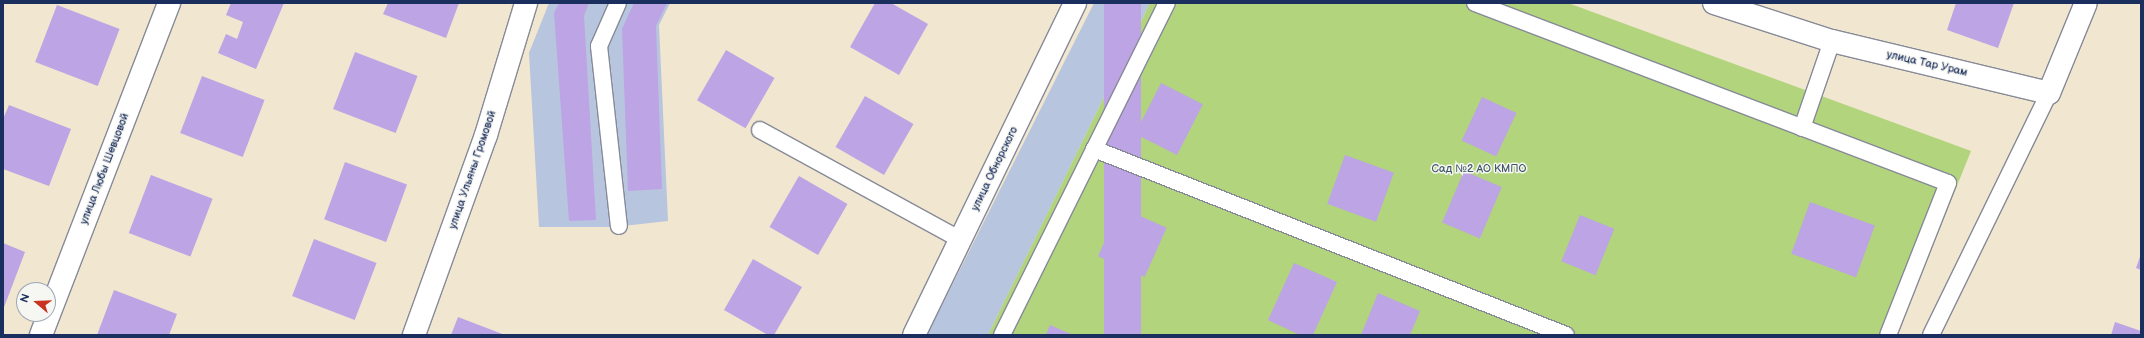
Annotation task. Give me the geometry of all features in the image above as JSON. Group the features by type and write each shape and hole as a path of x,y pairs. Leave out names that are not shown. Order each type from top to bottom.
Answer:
{"street":[{"name":"улица Любы Шевцовой","path":"40,335 169,3"},
{"name":"улица Ульяны Громовой","path":"414,335 486,135 526,3"},
{"name":"улица Обнорского","path":"914,335 1074,3"},
{"path":"2049,93 2086,3"},
{"name":"улица Тар Урам","path":"1724,5 1832,41 2049,93"}],"lane":[{"path":"618,3 600,46 619,226"},
{"path":"1002,335 1167,3"},
{"path":"1475,3 1948,183 1888,335"},
{"path":"1802,128 1832,41"},
{"path":"1931,335 2049,93"},
{"path":"760,130 961,240"},
{"path":"1094,149 1566,335"}],"shaded area":[{"path":"549,3 670,3 659,25 668,221 614,227 539,227 529,53"},
{"path":"1094,3 1150,3 988,335 927,335"}],"green space":[{"name":"Сад №2 АО КМПО","path":"1150,3 1568,3 1971,151 1897,335 988,335"}],"building":[{"path":"231,3 284,3 256,69 218,53 226,34 237,39 243,22 226,15"},
{"path":"388,3 459,3 446,38 383,14"},
{"path":"559,3 589,3 584,16 596,220 569,221 554,13"},
{"path":"634,3 667,3 656,26 662,189 628,191 622,29"},
{"path":"875,3 891,3 928,24 899,75 850,47"},
{"path":"1104,3 1141,3 1141,335 1104,335"},
{"path":"1956,3 2014,3 1998,48 1947,30"},
{"path":"57,5 120,29 98,86 35,62"},
{"path":"726,50 774,78 745,128 697,100"},
{"path":"355,52 418,76 396,133 333,109"},
{"path":"202,76 265,100 243,157 180,133"},
{"path":"1161,83 1203,104 1177,155 1135,134"},
{"path":"865,96 913,124 884,175 836,147"},
{"path":"1482,97 1516,113 1496,157 1462,141"},
{"path":"9,105 71,129 49,186 3,169 3,119"},
{"path":"1345,155 1394,173 1376,222 1327,204"},
{"path":"345,162 407,185 386,242 324,219"},
{"path":"1464,171 1502,187 1480,239 1442,223"},
{"path":"151,175 213,199 190,257 129,233"},
{"path":"799,176 847,204 818,255 770,227"},
{"path":"1810,202 1875,226 1856,277 1791,254"},
{"path":"1120,207 1167,228 1145,277 1098,256"},
{"path":"1580,215 1614,229 1596,275 1561,261"},
{"path":"314,239 377,263 355,320 292,296"},
{"path":"3,243 25,252 3,310"},
{"path":"2141,254 2141,270 2136,268"},
{"path":"753,259 802,287 774,335 768,335 724,310"},
{"path":"1294,263 1337,282 1313,335 1300,335 1268,320"},
{"path":"114,290 177,314 169,335 97,335"},
{"path":"1378,293 1420,311 1410,335 1361,335"},
{"path":"458,317 505,335 451,335"},
{"path":"2115,322 2141,331 2141,335 2111,335"},
{"path":"1050,325 1073,335 1046,335"}]}
